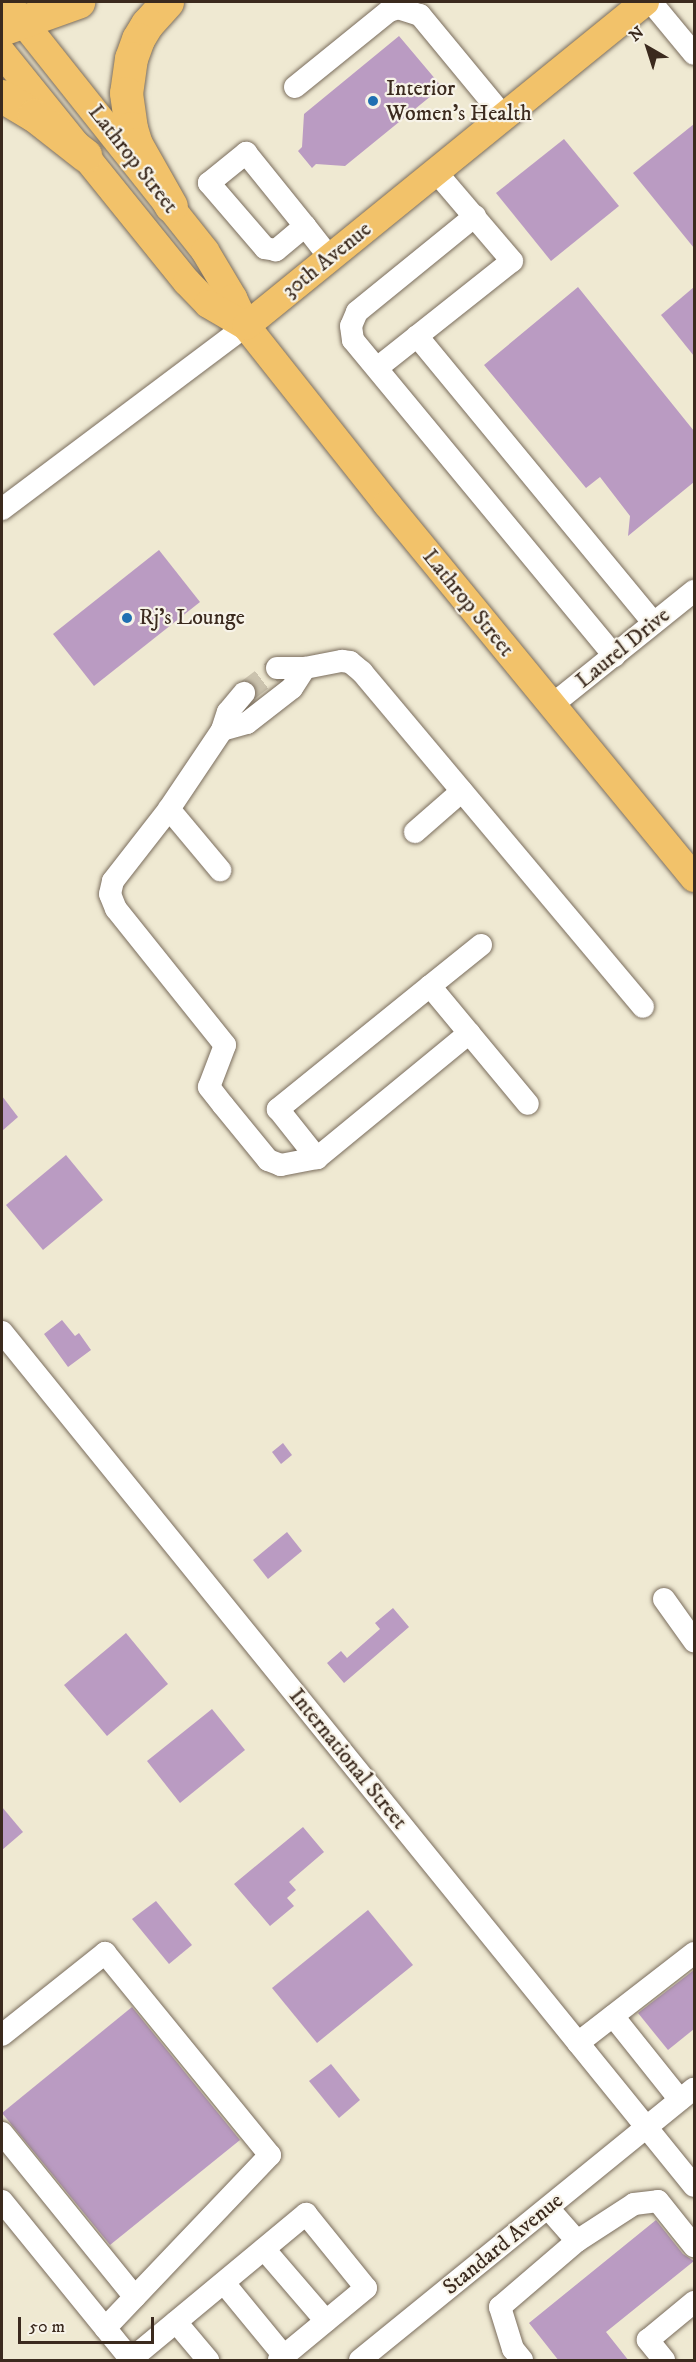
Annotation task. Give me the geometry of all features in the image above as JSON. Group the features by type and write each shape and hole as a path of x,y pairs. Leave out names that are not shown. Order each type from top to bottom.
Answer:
{"highway":[{"path":"11,17 78,2"},
{"path":"167,2 147,24 138,39 131,58 126,93 129,119 136,144 171,206"},
{"path":"2,96 34,115 85,155"}],"main road":[{"name":"30th Avenue","path":"246,326 645,2"},
{"name":"Lathrop Street","path":"11,17 171,206 219,272 246,326 694,878"},
{"name":"Lathrop Street","path":"2,53 208,304 246,326"}],"street":[{"path":"651,2 694,54"},
{"path":"295,87 389,11 399,8 420,15 504,117"},
{"path":"377,368 512,261 436,172"},
{"path":"475,216 357,312 351,326 353,340 614,656"},
{"path":"305,226 330,258"},
{"name":"30th Avenue","path":"2,509 246,326"},
{"path":"417,336 654,623"},
{"name":"Laurel Drive","path":"552,705 694,591"},
{"path":"277,668 305,668 342,661 355,666 643,1007"},
{"path":"222,730 247,723 292,688 305,668"},
{"path":"244,693 228,712 222,730 169,809 113,881 110,894 116,909 225,1045 209,1087 268,1160 281,1165 317,1158 469,1033"},
{"path":"415,832 462,791"},
{"path":"169,809 220,870"},
{"path":"317,1158 278,1109 481,945"},
{"path":"430,986 528,1104"},
{"name":"International Street","path":"2,1332 694,2186"},
{"path":"664,1599 694,1641"},
{"path":"2,2035 105,1953 270,2155 105,2328"},
{"path":"578,2043 694,1953"},
{"path":"613,2016 687,2095"},
{"name":"Standard Avenue","path":"360,2361 687,2095"},
{"path":"2,2133 135,2297"},
{"path":"2,2201 130,2360 306,2214 366,2288 282,2358 224,2283"},
{"path":"522,2361 513,2349 500,2307 577,2241 634,2204 658,2201 694,2246"},
{"path":"548,2208 577,2241"},
{"path":"264,2249 326,2321"},
{"path":"664,2361 648,2340 694,2301"},
{"path":"176,2322 208,2361"}],"building":[{"name":"Interior Women's Health","path":"399,36 442,87 345,166 316,164 312,168 298,151 302,147 304,114"},
{"path":"694,124 694,248 633,173"},
{"path":"564,139 619,206 551,261 496,193"},
{"path":"578,287 694,431 694,482 628,536 630,516 600,477 586,488 484,365"},
{"path":"694,287 694,356 661,315"},
{"name":"Rj's Lounge","path":"159,550 200,602 94,686 53,634"},
{"path":"2,1096 18,1117 2,1131"},
{"path":"66,1155 103,1200 43,1250 6,1205"},
{"path":"62,1320 75,1336 79,1333 91,1350 68,1367 44,1334"},
{"path":"283,1443 292,1455 281,1464 272,1452"},
{"path":"287,1532 302,1551 268,1579 253,1560"},
{"path":"393,1608 409,1627 344,1683 327,1663 341,1651 347,1658 380,1629 375,1623"},
{"path":"126,1633 168,1684 107,1736 64,1685"},
{"path":"212,1709 245,1750 180,1803 147,1761"},
{"path":"2,1807 23,1832 2,1850"},
{"path":"303,1827 324,1852 289,1882 296,1890 287,1898 294,1906 270,1926 234,1884"},
{"path":"156,1901 192,1945 169,1964 132,1919"},
{"path":"368,1910 413,1965 317,2043 272,1988"},
{"path":"694,1970 694,2029 668,2050 638,2013"},
{"path":"132,2007 240,2140 110,2245 2,2113"},
{"path":"331,2064 360,2100 339,2118 309,2081"},
{"path":"656,2220 683,2254 694,2261 606,2332 629,2361 559,2361 529,2323"}],"tunnel":[{"path":"244,693 277,668"}],"place":[{"name":"Interior Women's Health","path":"373,101"},
{"name":"Rj's Lounge","path":"127,618"}]}
